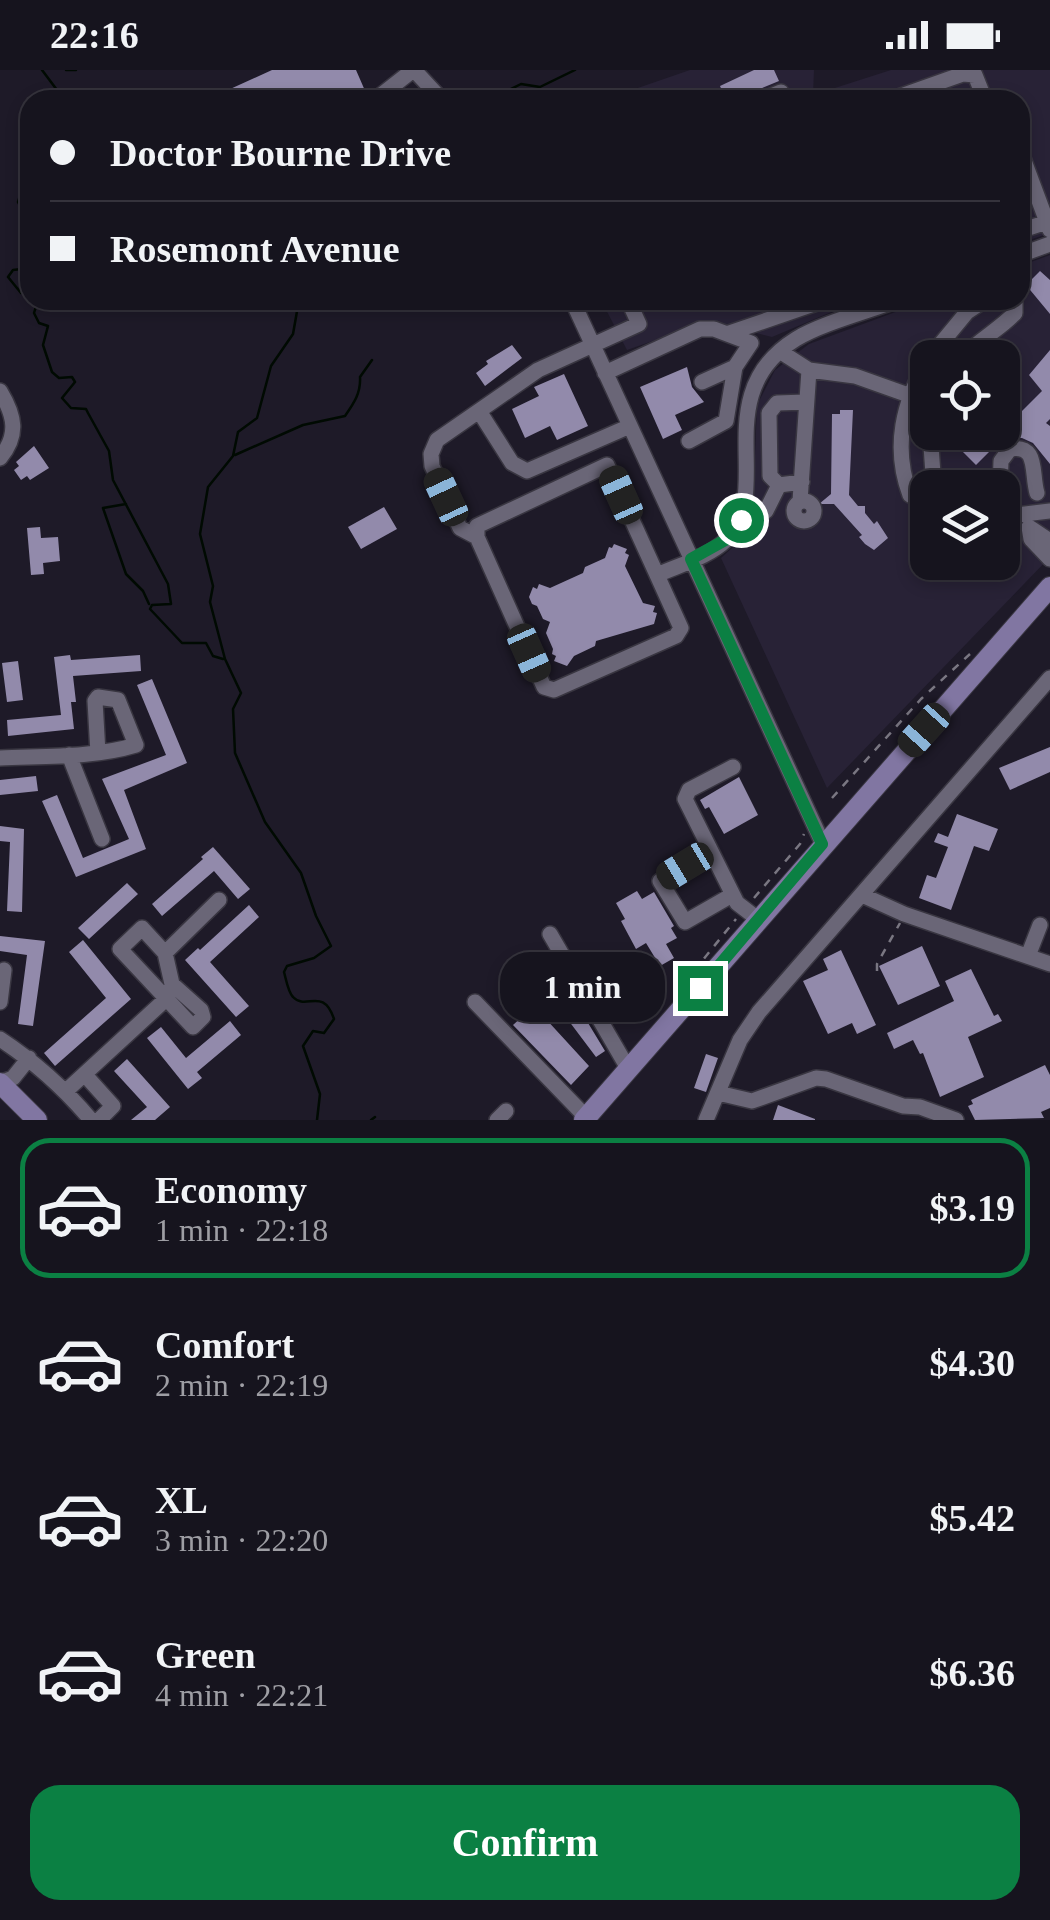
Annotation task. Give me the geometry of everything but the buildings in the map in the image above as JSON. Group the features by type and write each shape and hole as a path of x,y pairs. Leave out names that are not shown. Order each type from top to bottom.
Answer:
{"main road":[{"path":"585,1119 629,1070 814,839 1050,587"},
{"path":"0,1082 37,1120"}],"street":[{"path":"388,90 414,70 433,90"},
{"path":"927,90 964,74 975,75 980,90"},
{"path":"1030,177 1048,226"},
{"path":"576,310 814,839"},
{"path":"477,537 460,528 432,466 431,454 437,440 538,370 639,324 633,310"},
{"path":"729,333 794,310"},
{"path":"657,575 714,549 738,524 744,499 746,412 758,376 797,338 871,310"},
{"path":"943,340 969,310"},
{"path":"978,340 1010,319 1016,310"},
{"path":"605,373 700,329 729,333 751,343 735,368 726,421 689,441"},
{"path":"781,352 809,370 855,376 910,396 902,418 900,446 910,495"},
{"path":"702,382 735,368"},
{"path":"800,501 809,370"},
{"path":"0,391 14,419 13,438 0,458"},
{"path":"778,486 768,468 769,413 777,404 806,402"},
{"path":"479,411 512,463 527,471 630,426"},
{"path":"1000,470 1001,461 1010,449 1030,452 1033,471 1043,490 1020,510"},
{"path":"608,466 681,628 676,636 554,690 544,687 477,537 476,526 608,466"},
{"path":"1020,475 1033,471"},
{"path":"778,486 802,482"},
{"path":"738,524 766,511 778,486"},
{"path":"1020,517 1050,510"},
{"path":"1020,523 1050,541"},
{"path":"1029,527 1031,539 1050,559"},
{"path":"706,1120 740,1040 759,1012 1050,678"},
{"path":"0,758 98,753"},
{"path":"69,755 102,839"},
{"path":"734,766 686,794 687,805 736,904 755,910"},
{"path":"710,851 660,881 685,922 732,895"},
{"path":"862,895 892,910 1050,964"},
{"path":"166,953 220,900"},
{"path":"1028,956 1040,925"},
{"path":"66,1091 86,1076 169,992 166,953 142,928 120,949 169,992"},
{"path":"550,934 629,1070"},
{"path":"0,1002 4,970"},
{"path":"475,1002 585,1119"},
{"path":"0,1039 66,1091 90,1120"},
{"path":"0,1082 13,1078 22,1054"},
{"path":"86,1076 113,1106 99,1120"},
{"path":"718,1093 752,1100 816,1078 826,1079 956,1120"}],"path":[{"path":"832,798 921,700 970,654"},
{"path":"755,910 814,839"},
{"path":"877,971 901,920"}],"shaded area":[{"path":"690,70 814,70 813,90 632,90"},
{"path":"891,70 1050,70 1050,233 1030,240 1030,90 829,90"},
{"path":"1050,255 1050,557 827,788 721,558 752,530 757,405 775,370 809,344 901,310 1030,310 1030,262"},
{"path":"606,310 836,310 772,337 710,321 627,350"}],"waterway":[{"path":"42,70 57,90"},
{"path":"66,70 76,70"},
{"path":"509,90 521,84 540,87 575,70"},
{"path":"20,195 20,206"},
{"path":"20,269 13,270 8,277 20,292"},
{"path":"35,310 39,323 48,326 43,345 52,372 59,378 72,377 75,382 62,398 71,408 86,409 109,451 113,480 168,584 171,604 152,605 150,609 182,643 206,643 213,656 223,659"},
{"path":"297,310 293,334 271,366 257,418 238,432 233,456 208,487 200,534 213,586 210,602 225,659 241,693 233,709 235,753 265,822 301,873 331,946 314,958 287,966 284,972 293,997 303,1002 320,1001 334,1019 324,1033 313,1031 303,1046 320,1094 317,1120"},
{"path":"235,455 303,425 345,416 358,393 360,377 372,360"},
{"path":"126,504 103,508 126,574 143,591 149,604"},
{"path":"371,1120 375,1117"}],"route":[{"path":"700,988 822,844 691,559 727,539 741,520"}]}
